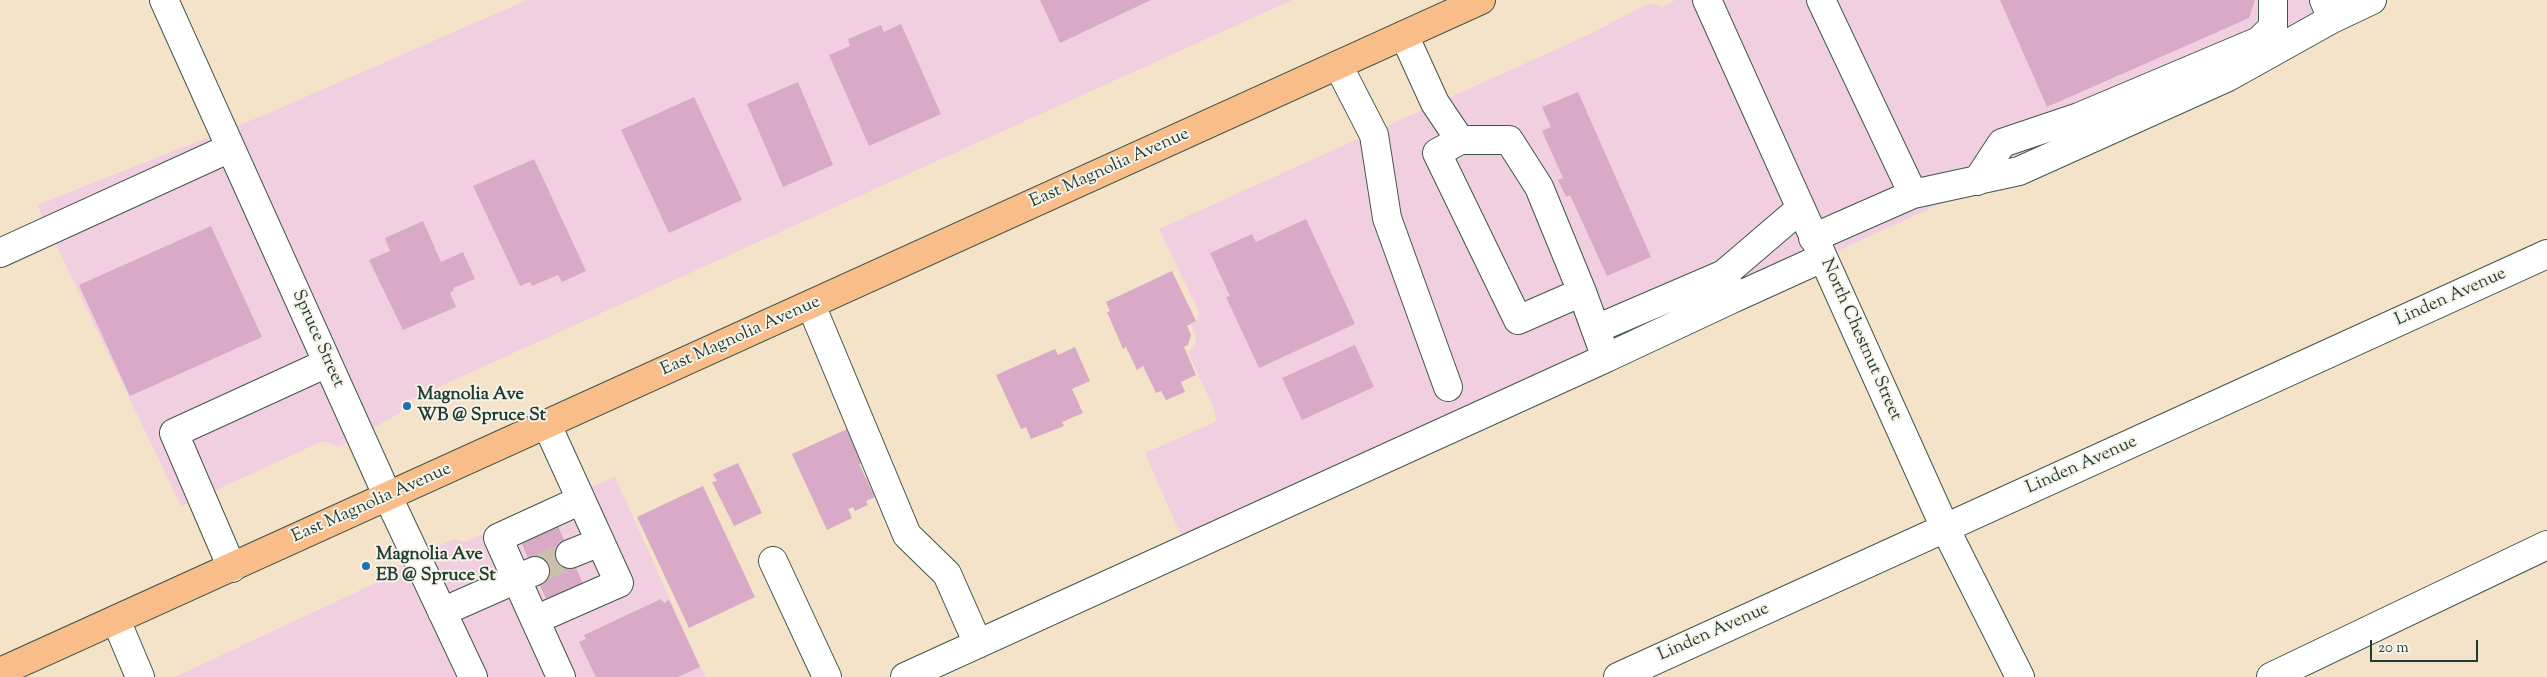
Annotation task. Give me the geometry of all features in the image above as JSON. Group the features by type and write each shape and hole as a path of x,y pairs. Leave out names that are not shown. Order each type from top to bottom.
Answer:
{"main road":[{"name":"East Magnolia Avenue","path":"0,672 1481,0"}],"street":[{"name":"Spruce Street","path":"164,0 388,497 473,677"},
{"name":"North Chestnut Street","path":"1707,0 1945,528 2020,677"},
{"path":"1821,0 1913,194"},
{"path":"1977,181 2002,143 2080,117 2259,41 2273,27 2274,0"},
{"path":"1596,329 1729,286 1818,248 1913,194 2019,171 2228,77 2328,10 2372,0"},
{"path":"1404,36 1435,103 1460,140"},
{"path":"1338,65 1374,135 1387,218 1448,387"},
{"path":"1582,292 1518,320 1437,153 1460,140 1509,140 1539,187 1582,292 1606,358"},
{"path":"0,253 230,148"},
{"path":"905,677 1606,358 1729,286 1800,209"},
{"name":"Linden Avenue","path":"1618,677 2547,254"},
{"path":"811,305 907,535 947,574 978,644"},
{"path":"232,568 174,433 327,362"},
{"path":"535,620 619,583 547,425"},
{"path":"562,677 535,620 525,575 498,538 581,500"},
{"path":"570,554 600,542"},
{"path":"2271,677 2547,545"},
{"path":"773,561 827,677"},
{"path":"442,612 525,575"},
{"path":"116,620 140,677"}],"shaded area":[{"path":"527,0 1292,0 403,403 400,413 339,447 323,441 181,506 37,205 262,116"},
{"path":"1675,0 2385,0 1187,549 1145,453 1216,422 1215,411 1188,352 1195,346 1196,338 1191,325 1197,321 1199,312 1159,229 1586,36 1644,6 1652,3 1664,7"},
{"path":"615,477 705,677 175,677 393,575 394,568 453,539 465,542"}],"building":[{"path":"1040,0 1151,0 1060,43"},
{"path":"2000,0 2255,0 2249,18 2047,107"},
{"path":"901,24 941,114 869,146 829,55 850,46 848,39 881,25 884,32"},
{"path":"798,82 833,165 783,187 747,104"},
{"path":"1578,92 1651,257 1607,276 1570,195 1566,197 1558,180 1563,178 1542,131 1551,127 1542,107"},
{"path":"694,97 742,200 669,233 621,130"},
{"path":"534,159 586,271 562,282 558,275 532,286 530,282 520,286 473,186"},
{"path":"1306,219 1355,324 1259,368 1226,297 1230,296 1210,253 1252,234 1256,242"},
{"path":"423,221 441,262 463,252 475,279 453,288 454,290 450,293 456,307 403,330 369,260 390,251 385,238"},
{"path":"211,226 262,337 130,396 79,285"},
{"path":"1172,271 1196,321 1187,326 1191,335 1188,345 1184,347 1196,375 1181,382 1185,392 1166,400 1161,391 1156,393 1143,366 1137,370 1126,347 1123,349 1107,312 1110,311 1106,302"},
{"path":"1355,345 1374,387 1302,420 1282,378"},
{"path":"1075,347 1090,381 1072,389 1083,413 1062,422 1064,426 1031,439 1026,427 1021,429 996,375 1055,349 1058,355"},
{"path":"847,429 862,463 859,464 875,497 866,501 868,505 855,511 853,507 848,509 852,518 827,530 792,454"},
{"path":"738,463 762,513 734,526 712,482 717,481 713,474"},
{"path":"703,486 755,597 689,628 637,517"},
{"path":"555,519 586,591 549,606 518,535"},
{"path":"661,599 664,603 669,600 700,667 678,677 596,677 579,642 586,639 584,635"}],"tunnel":[{"path":"535,571 570,554"}],"place":[{"name":"Magnolia Ave WB @ Spruce St","path":"407,406"},
{"name":"Magnolia Ave EB @ Spruce St","path":"366,566"}]}
